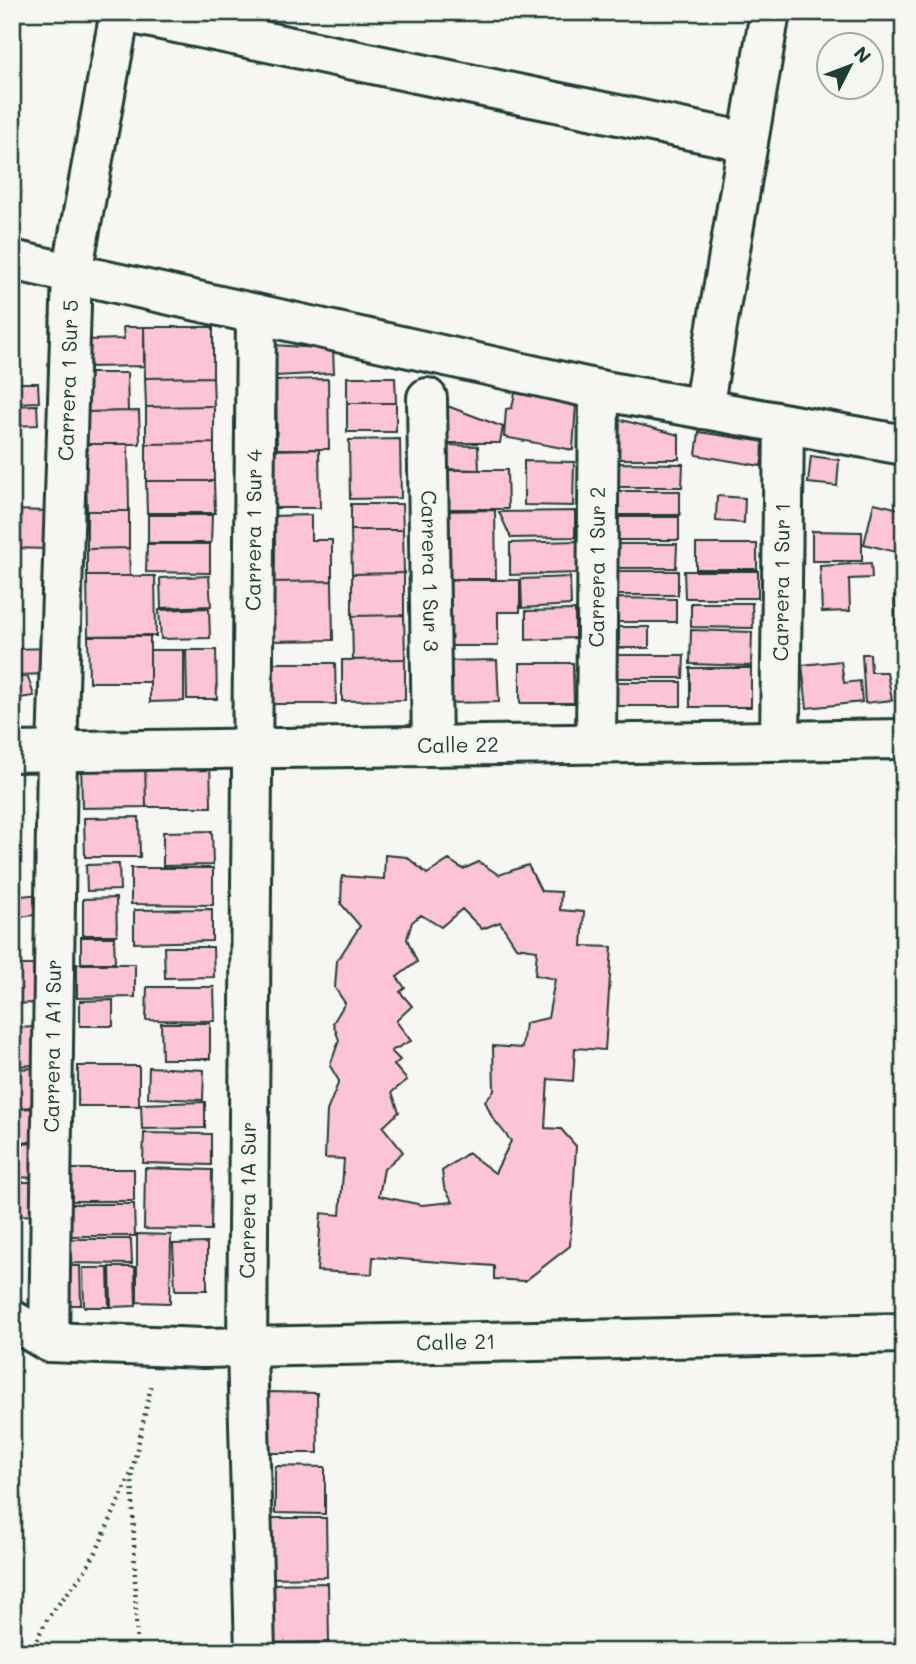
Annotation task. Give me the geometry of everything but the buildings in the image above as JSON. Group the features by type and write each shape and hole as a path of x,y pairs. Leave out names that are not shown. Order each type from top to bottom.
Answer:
{"street":[{"path":"122,12 748,142"},
{"name":"Carrera 1 Sur 5","path":"57,752 72,273 122,12"},
{"path":"703,409 770,12"},
{"path":"12,260 599,390 904,445"},
{"name":"Carrera 1 Sur 4","path":"253,749 256,314"},
{"name":"Carrera 1 Sur 2","path":"596,744 599,390"},
{"name":"Carrera 1 Sur 3","path":"427,398 432,746"},
{"name":"Carrera 1 Sur 1","path":"780,741 784,424"},
{"name":"Calle 22","path":"12,752 904,739"},
{"name":"Carrera 1A Sur","path":"253,749 247,1348 254,1652"},
{"name":"Carrera 1 A1 Sur","path":"49,1342 57,752"},
{"name":"Calle 21","path":"12,1320 49,1342 160,1347 247,1348 904,1333"}],"path":[{"path":"30,1652 49,1616 82,1575 96,1552 132,1472 160,1347"},
{"path":"132,1472 137,1652"}]}
